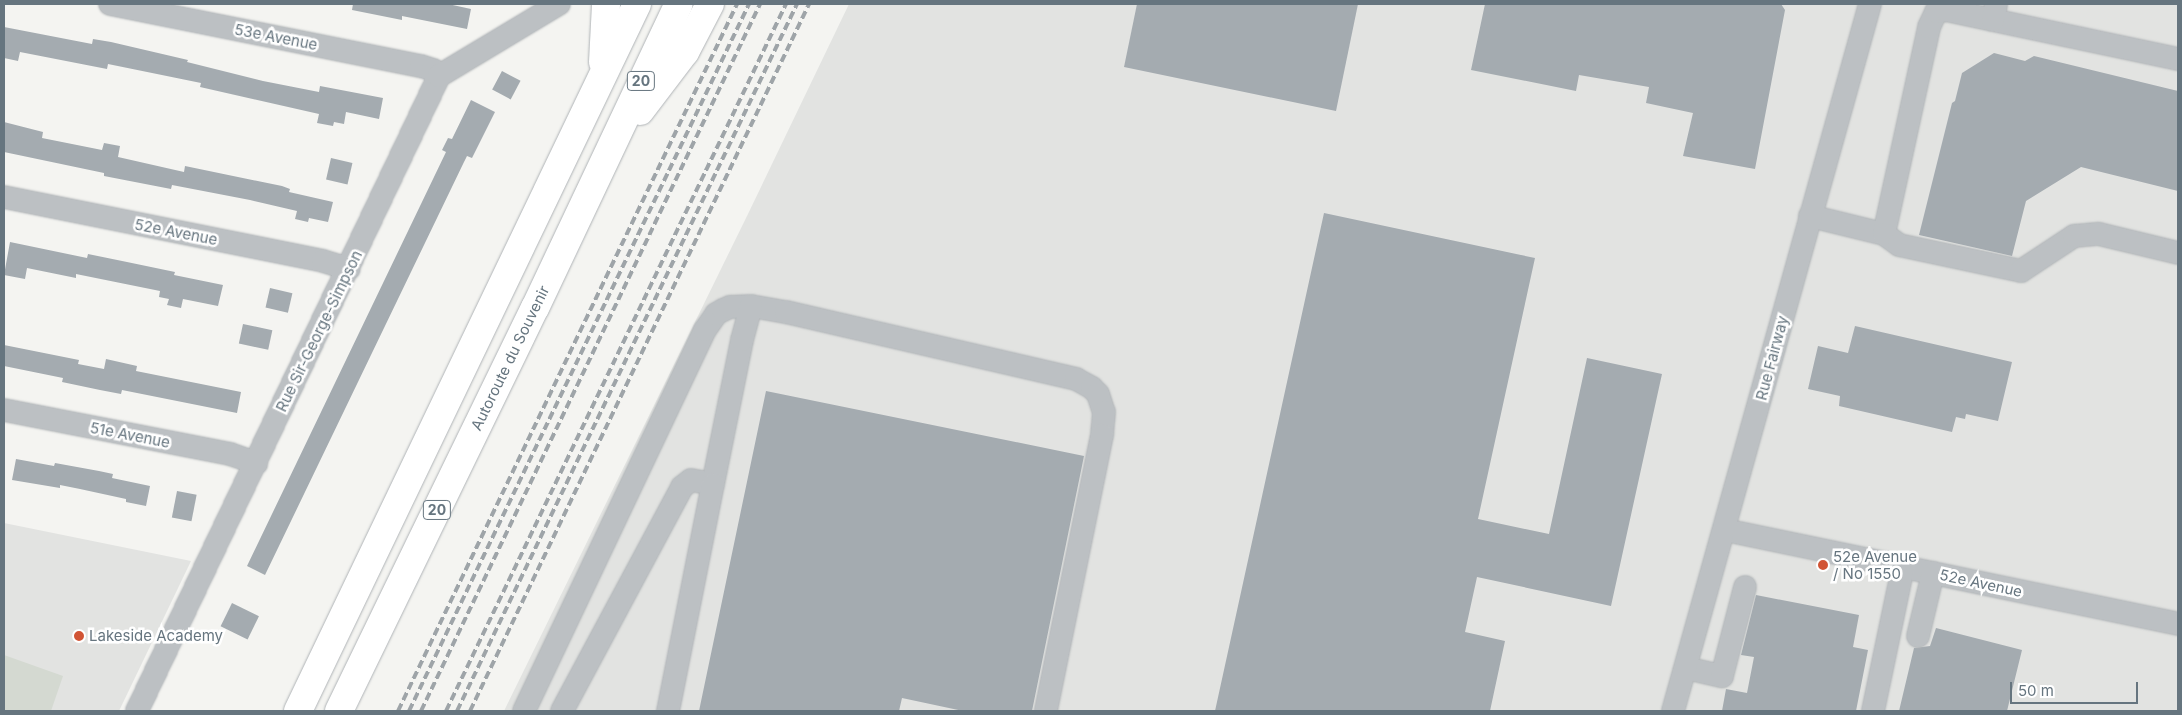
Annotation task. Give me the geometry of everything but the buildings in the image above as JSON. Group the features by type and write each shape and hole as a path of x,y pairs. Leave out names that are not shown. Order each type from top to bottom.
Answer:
{"highway":[{"path":"602,78 606,4"},
{"name":"20","path":"298,711 637,4"},
{"name":"Autoroute du Souvenir","path":"339,711 535,308 678,4"},
{"path":"604,158 686,52 710,4"}],"street":[{"name":"53e Avenue","path":"110,4 421,66 433,70 439,76"},
{"path":"439,76 559,4"},
{"name":"Rue Fairway","path":"1673,711 1725,530 1810,216 1870,4"},
{"path":"1884,234 1929,27 1936,12 1946,10 1994,12 2178,59"},
{"name":"Rue Sir-George-Simpson","path":"137,711 439,76"},
{"name":"52e Avenue","path":"4,197 323,261 348,269"},
{"path":"1810,216 1884,234 1899,245 2021,270 2074,236 2099,234 2178,253"},
{"path":"668,711 742,340 751,306"},
{"path":"524,711 705,330 716,314 723,310 730,307 751,306 786,312 1033,368 1076,379 1092,388 1098,394 1104,412 1102,435 1046,711"},
{"name":"51e Avenue","path":"4,410 230,454 256,463"},
{"path":"562,711 682,487 691,480 713,484"},
{"name":"52e Avenue","path":"1725,530 2178,624"},
{"path":"1873,711 1903,567"},
{"path":"1918,636 1933,573"},
{"path":"1686,668 1722,676 1745,587"}],"shaded area":[{"path":"849,4 2178,4 2178,711 504,711"},
{"name":"Lakeside Academy","path":"4,523 191,561 119,711 4,711"},
{"path":"4,655 63,676 51,711 4,711"}],"railway":[{"path":"398,711 737,4"},
{"path":"409,711 749,4"},
{"path":"421,711 760,4"},
{"path":"446,711 786,4"},
{"path":"457,711 797,4"},
{"path":"470,711 809,4"}],"place":[{"name":"52e Avenue / No 1550","path":"1823,565"},
{"name":"Lakeside Academy","path":"79,636"}]}
